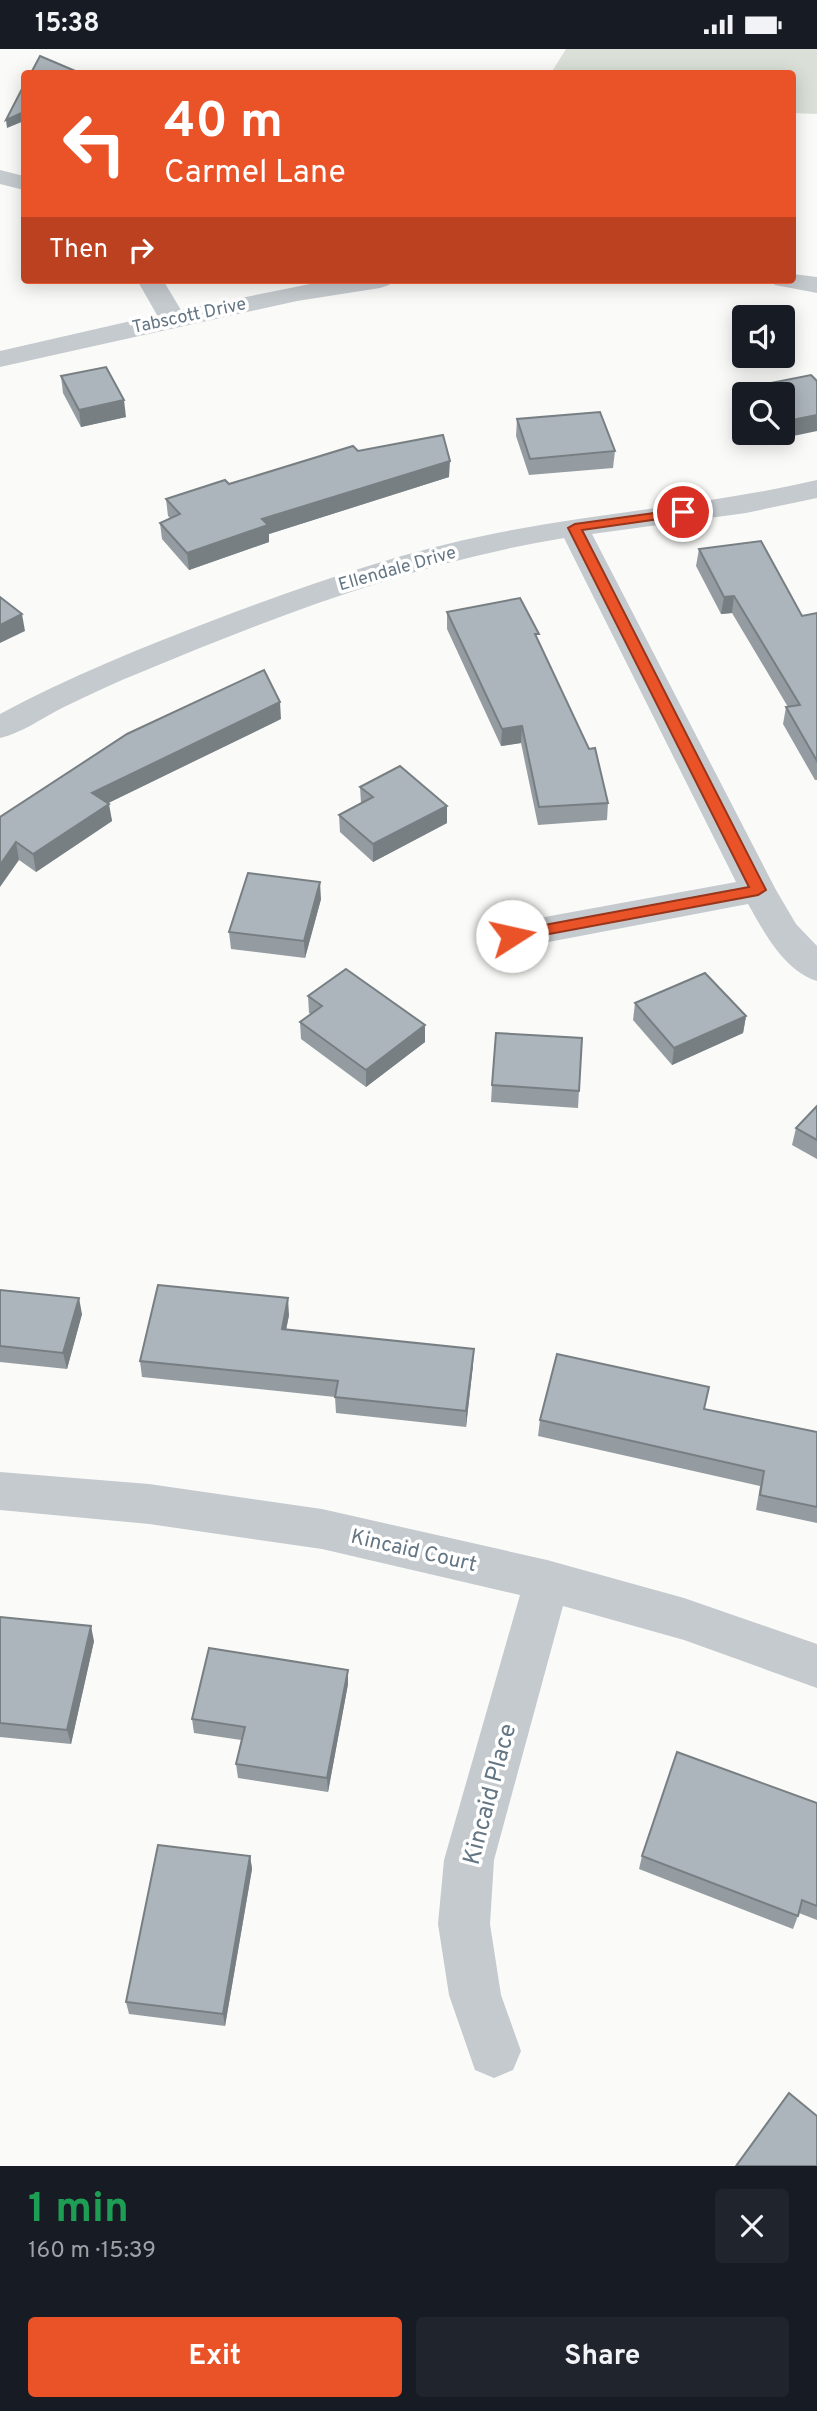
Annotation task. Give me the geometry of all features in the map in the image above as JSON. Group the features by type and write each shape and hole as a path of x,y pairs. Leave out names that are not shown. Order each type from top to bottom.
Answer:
{"street":[{"path":"0,177 21,182"},
{"path":"796,282 817,285"},
{"path":"152,284 173,319"},
{"name":"Tabscott Drive","path":"0,359 173,319 354,284"},
{"name":"Ellendale Drive","path":"0,728 92,680 360,577 443,553 575,528 737,505 817,489"},
{"path":"575,528 758,890 783,933 817,968"},
{"path":"512,936 758,890"},
{"name":"Kincaid Court","path":"0,1491 149,1504 322,1529 547,1581 684,1619 817,1666"},
{"name":"Kincaid Place","path":"494,2051 475,1995 464,1924 469,1860 547,1581"}],"shaded area":[{"path":"566,49 817,49 817,114 796,113 796,70 553,70"}],"building":[{"path":"40,56 73,70 33,70"},
{"path":"21,91 21,113 6,120"},
{"path":"106,367 124,400 79,410 61,376"},
{"path":"811,375 817,381 817,415 795,419 795,382 776,382"},
{"path":"600,412 615,451 530,459 517,419"},
{"path":"443,435 450,461 262,519 268,525 187,553 160,523 180,514 166,499 225,480 229,484 353,446 358,451"},
{"path":"761,541 802,616 817,613 817,761 786,707 800,705 734,596 724,597 699,549"},
{"path":"0,597 22,614 0,625"},
{"path":"520,598 539,634 535,634 589,749 595,748 608,803 539,807 522,726 502,729 447,612"},
{"path":"264,670 280,702 92,793 109,804 33,854 16,842 0,865 0,817 127,734"},
{"path":"400,766 447,806 373,844 339,815 373,797 360,787"},
{"path":"248,873 320,882 304,941 229,932"},
{"path":"346,969 425,1025 366,1070 300,1022 322,1006 308,996"},
{"path":"705,973 746,1016 674,1048 635,1003"},
{"path":"496,1033 582,1038 579,1091 492,1085"},
{"path":"817,1106 817,1140 796,1128"},
{"path":"158,1285 288,1298 282,1329 474,1349 466,1411 335,1397 338,1381 140,1361"},
{"path":"0,1290 79,1298 63,1353 0,1346"},
{"path":"557,1354 709,1387 704,1409 817,1432 817,1507 760,1495 764,1471 540,1420"},
{"path":"0,1617 91,1626 67,1730 0,1723"},
{"path":"209,1648 348,1670 327,1778 236,1764 245,1727 192,1719"},
{"path":"677,1752 817,1803 817,1906 802,1900 798,1916 642,1856"},
{"path":"158,1845 250,1856 223,2014 126,2002"},
{"path":"789,2093 817,2116 817,2166 736,2166"}],"route":[{"path":"512,936 758,890 575,528 683,512"}]}
